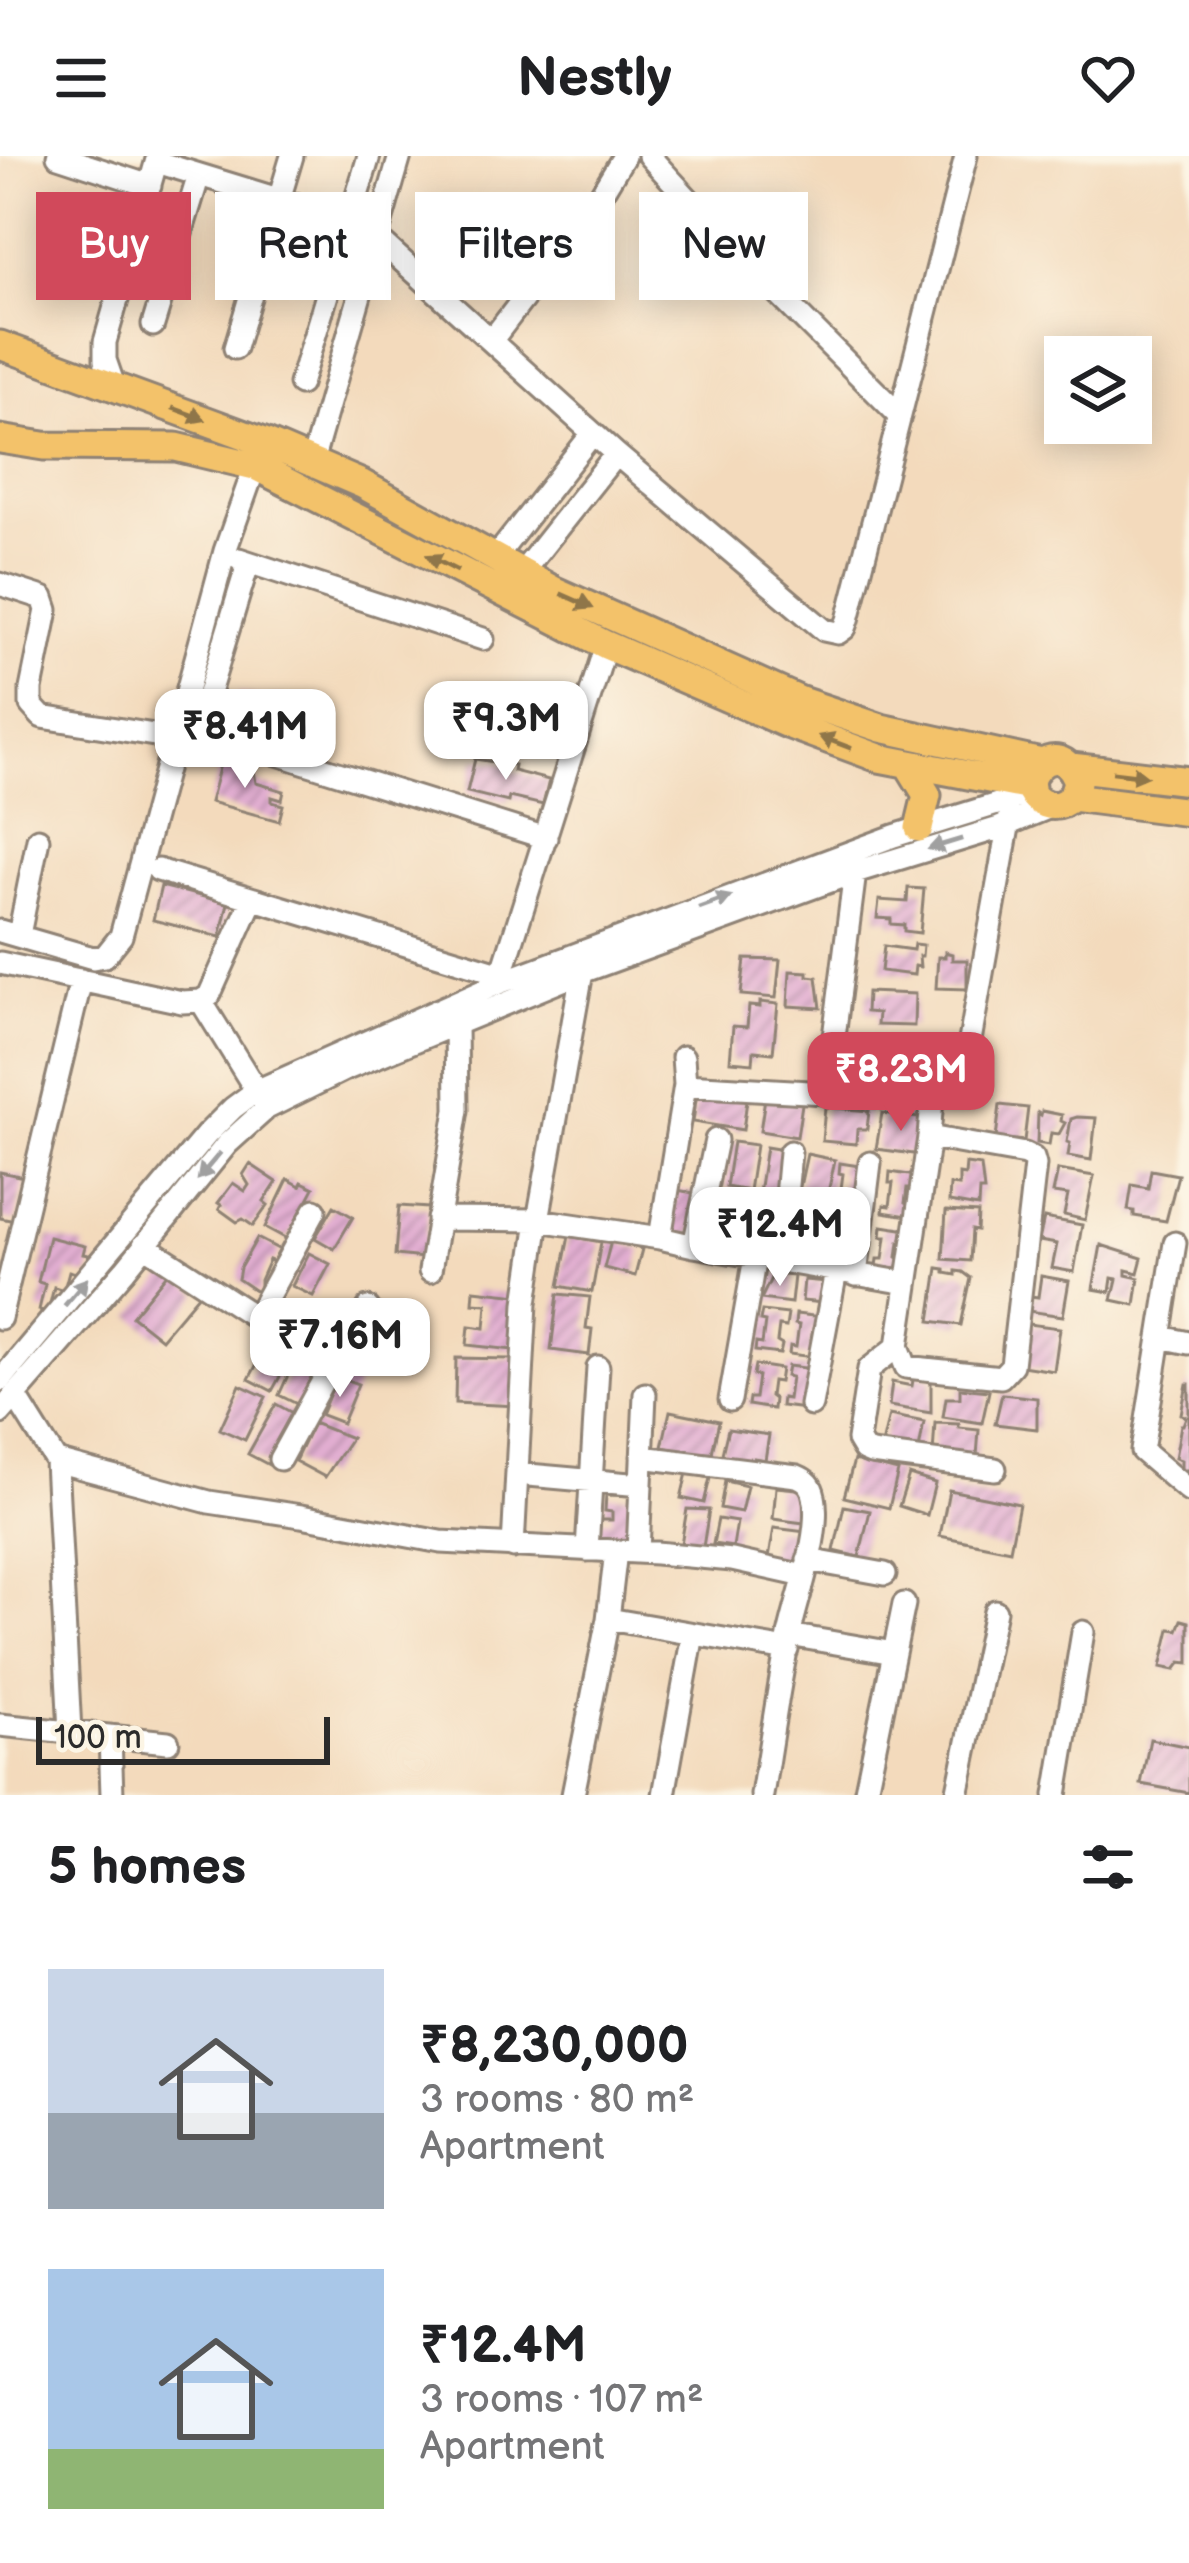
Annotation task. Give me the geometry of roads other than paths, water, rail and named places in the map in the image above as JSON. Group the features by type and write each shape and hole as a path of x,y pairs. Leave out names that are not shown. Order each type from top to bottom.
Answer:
{"main road":[{"path":"0,345 114,386 259,454 606,645 790,725 879,758 1040,791 1189,812"},
{"path":"0,439 44,446 176,447 312,462 362,484 521,574 801,701 1040,791"},
{"path":"1040,791 1057,760 1071,767 1189,781"},
{"path":"908,764 927,795 920,828"}],"street":[{"path":"58,156 150,186"},
{"path":"282,192 292,156"},
{"path":"359,192 370,156"},
{"path":"389,192 400,156"},
{"path":"491,340 592,209 624,156"},
{"path":"649,156 746,262 900,416"},
{"path":"391,251 616,454 824,630 838,633 848,620 966,156"},
{"path":"114,386 104,360 104,342 157,159 254,192"},
{"path":"153,325 199,175"},
{"path":"235,348 250,300"},
{"path":"300,384 326,300"},
{"path":"312,462 358,300"},
{"path":"495,558 593,433"},
{"path":"38,839 9,933 93,958 105,956 121,936 225,550 259,454"},
{"path":"521,574 616,454"},
{"path":"225,550 248,564 484,639"},
{"path":"248,564 203,713 210,734 546,838"},
{"path":"0,584 43,598 47,610 31,689 31,705 42,717 173,738"},
{"path":"500,978 606,645"},
{"path":"4,1389 144,1245 262,1100 500,978 582,972 855,872 1009,824 1040,791"},
{"path":"929,1137 1033,1158 1012,1365 1001,1377 906,1367 898,1346 932,1099 968,1052 1009,824 1040,791"},
{"path":"4,1389 207,1133 233,1108 344,1070 456,1023 554,973 920,828 1040,791"},
{"path":"158,869 500,978"},
{"path":"826,1092 855,872"},
{"path":"0,963 182,1002 201,1001 208,996 252,900"},
{"path":"513,1547 526,1303 582,972"},
{"path":"0,1318 81,980"},
{"path":"201,1001 262,1100"},
{"path":"430,1271 457,1110 456,1023"},
{"path":"660,1238 685,1085 682,1057"},
{"path":"685,1085 932,1099"},
{"path":"694,1246 716,1140"},
{"path":"780,1262 790,1151"},
{"path":"811,1405 870,1163"},
{"path":"257,1316 314,1210"},
{"path":"438,1219 538,1220 907,1283"},
{"path":"1174,1243 1142,1451 1189,1491"},
{"path":"144,1245 331,1366"},
{"path":"730,1400 755,1257"},
{"path":"280,1459 368,1308"},
{"path":"1161,1337 1189,1342"},
{"path":"898,1346 869,1370 860,1445 871,1453 995,1468"},
{"path":"587,1550 598,1367"},
{"path":"4,1389 56,1461 70,1732"},
{"path":"573,1795 641,1485 645,1394"},
{"path":"642,1457 797,1476 814,1491 816,1512 762,1795"},
{"path":"56,1461 208,1502 441,1543 627,1552 885,1574"},
{"path":"517,1474 641,1485"},
{"path":"865,1795 904,1604"},
{"path":"957,1795 995,1612"},
{"path":"608,1619 693,1634 895,1653"},
{"path":"1056,1795 1083,1632"},
{"path":"664,1795 693,1634"},
{"path":"0,1726 168,1742"},
{"path":"110,1736 112,1795"}]}
